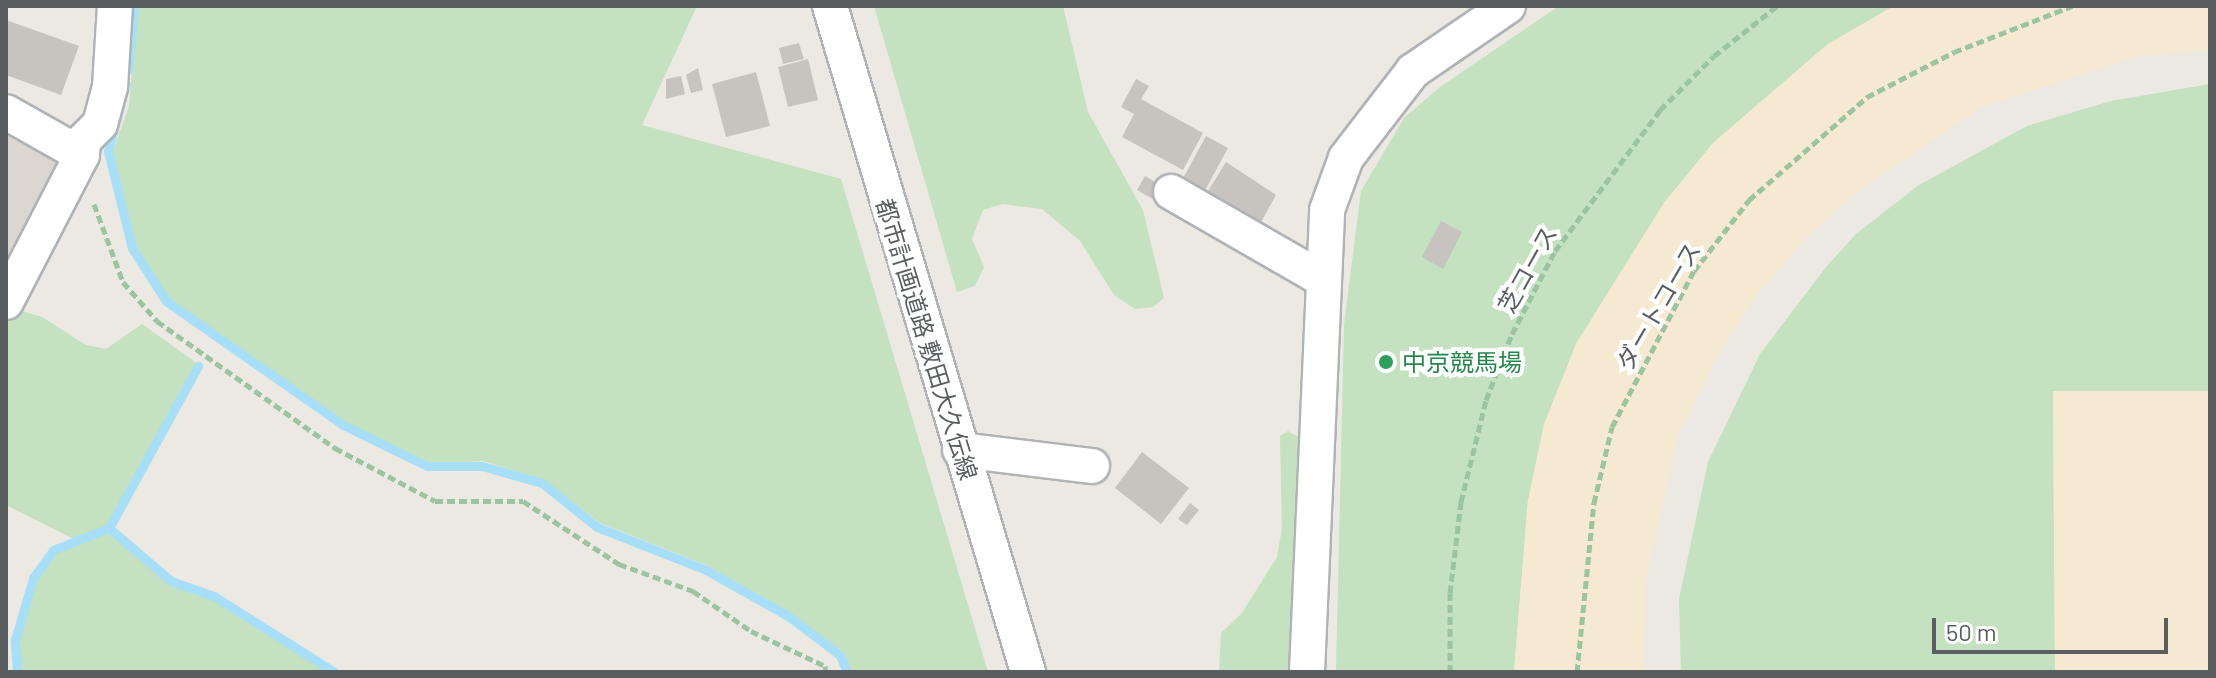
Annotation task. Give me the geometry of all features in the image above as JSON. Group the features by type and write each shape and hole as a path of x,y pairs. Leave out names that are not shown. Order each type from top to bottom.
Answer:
{"street":[{"path":"6,302 82,155 83,141 100,124 110,87 115,6"},
{"name":"都市計画道路 敷田大久伝線","path":"830,6 1028,672"},
{"path":"1307,672 1327,210 1346,158 1373,116 1413,71 1508,6"},
{"path":"6,112 82,155"},
{"path":"1171,192 1322,279"},
{"path":"960,450 1092,466"}],"path":[{"name":"芝コース","path":"1450,672 1450,593 1461,502 1486,400 1512,334 1555,251 1660,110 1714,56 1777,6"},
{"name":"ダートコース","path":"1577,672 1594,503 1612,427 1694,271 1749,200 1867,97 1954,52 2072,6"},
{"path":"82,155 100,231 118,270 157,321 335,448 435,501 523,501 619,564 693,591 751,631 825,666 826,672"}],"shaded area":[{"path":"6,120 60,156 61,167 6,282"}],"green space":[{"path":"138,6 697,6 642,125 841,179 988,672 851,672 844,653 792,614 708,566 600,523 544,480 483,461 427,464 344,422 170,299 135,247 112,154 129,106"},
{"path":"874,6 1063,6 1088,112 1143,210 1164,298 1153,307 1135,309 1114,295 1080,241 1042,209 1002,204 983,210 972,239 984,267 975,286 957,292"},
{"path":"1559,6 1894,6 1828,44 1713,143 1664,203 1576,344 1528,500 1514,672 1336,672 1344,325 1361,191 1404,118 1440,87"},
{"path":"2210,84 2210,391 2053,391 2055,672 1681,672 1679,599 1708,462 1760,354 1826,267 1856,234 1919,185 2027,126 2111,101"},
{"path":"14,309 42,317 86,345 106,349 142,324 198,364 107,525 74,539 6,505 6,324"},
{"path":"1288,431 1298,437 1290,672 1219,672 1221,633 1242,613 1277,557 1282,528 1280,436"},
{"path":"110,532 168,583 213,600 328,672 21,672 19,640 35,580 55,552"}],"sand":[{"path":"1894,6 2210,6 2210,50 2139,56 1982,107 1858,191 1809,235 1757,294 1714,362 1678,435 1645,583 1644,672 1514,672 1528,500 1544,424 1576,344 1664,203 1713,143 1828,44"},
{"path":"2053,391 2210,391 2210,672 2055,672"}],"building":[{"path":"6,20 79,46 61,95 6,75"},
{"path":"799,43 804,59 783,64 779,48"},
{"path":"808,59 818,100 788,107 778,67"},
{"path":"698,68 703,90 691,93 686,75"},
{"path":"756,72 770,126 726,137 712,84"},
{"path":"681,76 685,94 666,99 666,79"},
{"path":"1136,79 1149,86 1141,99 1203,133 1183,170 1122,137 1134,114 1121,107"},
{"path":"1206,136 1228,148 1202,196 1180,184"},
{"path":"1226,162 1276,195 1259,226 1203,199"},
{"path":"1145,176 1160,185 1153,199 1137,190"},
{"path":"1441,221 1462,232 1443,269 1422,257"},
{"path":"1142,452 1189,488 1161,524 1115,488"},
{"path":"1190,503 1199,510 1187,525 1178,519"}],"waterway":[{"path":"128,70 134,6"},
{"path":"126,84 108,151 132,248 166,301 343,425 427,466 482,466 542,483 597,527 706,570 788,616 840,655 847,672"},
{"path":"17,672 15,640 33,578 53,550 109,528 198,366"},
{"path":"109,528 171,581 214,596 334,672"}],"place":[{"name":"中京競馬場","path":"1386,362"}]}
